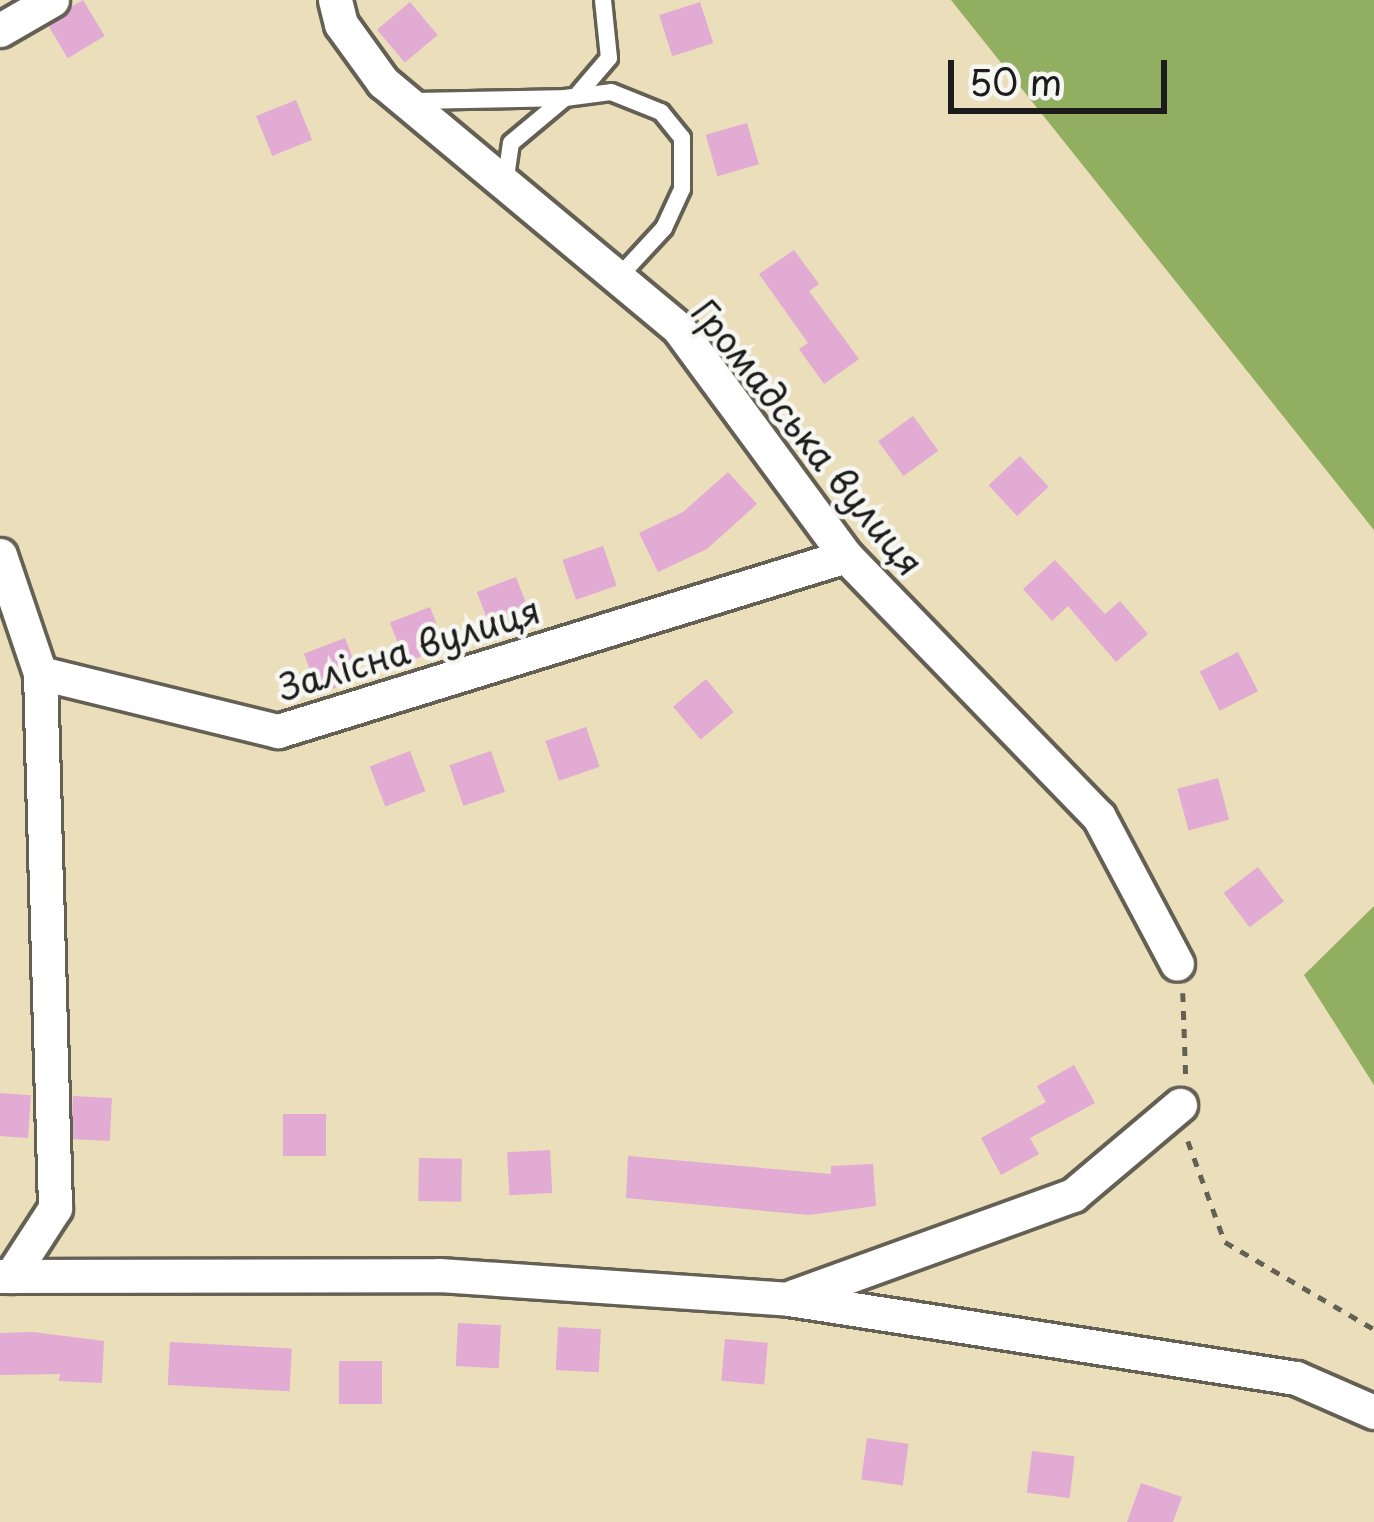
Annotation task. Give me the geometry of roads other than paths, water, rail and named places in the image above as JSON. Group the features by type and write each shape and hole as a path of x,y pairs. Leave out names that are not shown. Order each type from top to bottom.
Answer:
{"street":[{"path":"0,30 52,0"},
{"name":"Громадська вулиця","path":"334,0 363,60 404,102 581,253 679,328 847,556 1099,817 1177,964"},
{"path":"0,555 40,674 55,1208 6,1276"},
{"name":"Залісна вулиця","path":"40,674 278,731 847,556"},
{"path":"789,1299 1072,1195 1180,1105"},
{"path":"6,1276 440,1275 789,1299 1296,1378 1374,1412"}],"lane":[{"path":"506,189 511,143 572,96 609,58 603,0"},
{"path":"404,102 611,92 661,112 682,138 676,208 644,248 626,289"},
{"path":"581,253 644,248"},
{"path":"626,289 644,248"}]}
